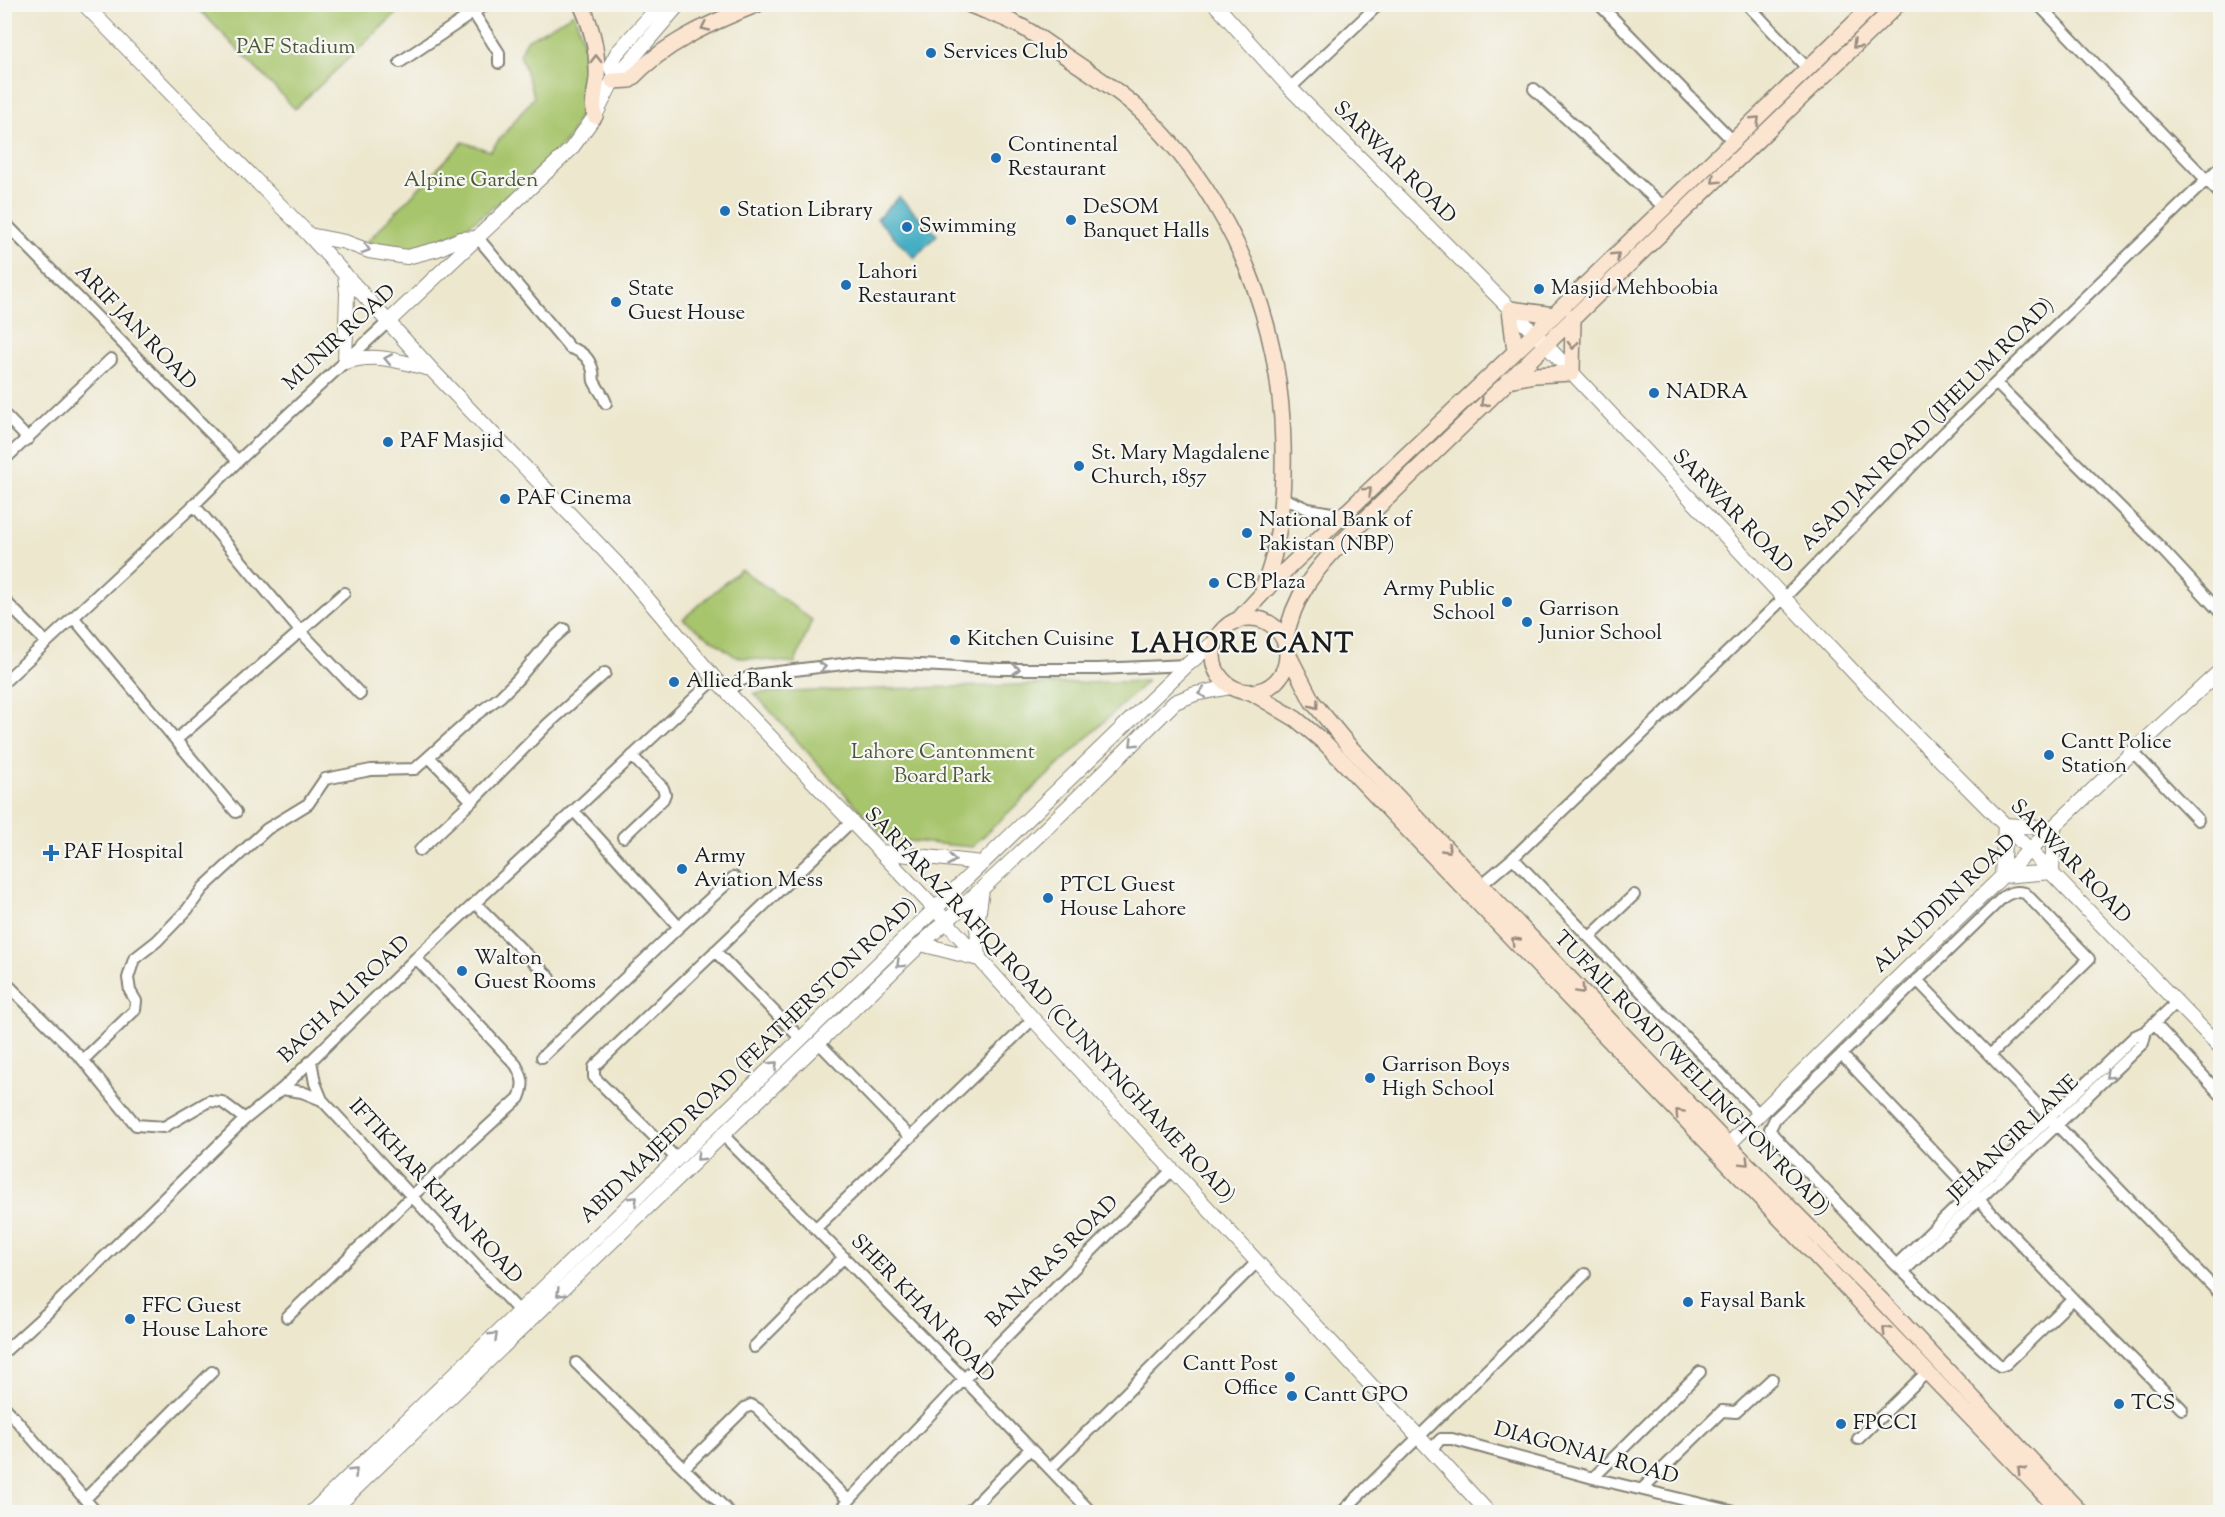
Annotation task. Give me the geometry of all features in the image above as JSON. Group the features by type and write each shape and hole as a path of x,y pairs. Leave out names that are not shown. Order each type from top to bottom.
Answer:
{"main road":[{"path":"581,4 597,52 596,89 592,105 595,116"},
{"path":"614,79 630,80 645,64 674,44 758,4"},
{"path":"968,4 1018,25 1113,88 1149,119 1184,158 1223,217 1254,284 1268,330 1276,366 1282,414 1283,465 1273,561 1258,597"},
{"path":"1874,4 1554,315 1539,338 1508,380 1360,522 1319,566 1299,595 1288,625 1286,666 1273,685 1251,692 1231,687 1221,678 1215,666 1213,653 1222,632 1237,621 1258,597 1515,351 1539,338 1573,317 1898,4"},
{"path":"1515,351 1510,309 1554,315"},
{"path":"1508,380 1545,374 1572,373 1573,317"},
{"path":"1237,621 1251,618 1265,621 1277,629 1286,647"},
{"name":"TUFAIL ROAD (WELLINGTON ROAD)","path":"1286,647 1307,694 1328,722 1728,1145 1887,1306 2080,1512"},
{"name":"TUFAIL ROAD (WELLINGTON ROAD)","path":"1251,692 1296,719 1326,744 2061,1512"}],"street":[{"name":"SARFARAZ RAFIQI ROAD (CUNNYNGHAME ROAD)","path":"84,4 309,235 431,369 624,571 716,679 936,910 1032,1019 1488,1512"},
{"path":"400,62 486,4"},
{"path":"614,79 610,66 617,53 661,4"},
{"name":"MUNIR ROAD","path":"4,682 571,149 595,116 614,79 679,4"},
{"name":"SARWAR ROAD","path":"1215,4 1290,88 1539,338 1876,696 2052,872 2220,1047"},
{"path":"1290,88 1378,4"},
{"path":"1599,4 1733,141"},
{"path":"1747,4 1808,69"},
{"path":"2038,4 2220,194"},
{"path":"473,12 499,53 499,63"},
{"path":"1534,89 1665,208"},
{"name":"ASAD JAN ROAD (JHELUM ROAD)","path":"1481,885 1785,597 1996,383 2220,167"},
{"name":"ARIF JAN ROAD","path":"4,222 238,461"},
{"path":"309,235 407,257 438,249 460,238 478,238 570,348 583,353 594,372 594,381 606,403"},
{"path":"345,274 347,293 345,362 359,358 383,357 431,369"},
{"path":"4,460 111,359"},
{"path":"1996,383 2158,545 2220,612"},
{"path":"4,414 28,439"},
{"path":"1281,497 1308,509 1343,515"},
{"path":"194,505 301,632 360,694"},
{"path":"176,740 344,593"},
{"path":"4,600 46,642"},
{"path":"73,617 236,812"},
{"path":"83,1060 135,1010 136,1001 130,991 128,978 134,959 157,941 187,910 203,888 267,829 308,804 325,779 371,770 415,769 452,734 512,687 546,644 564,629"},
{"name":"ABID MAJEED ROAD (FEATHERSTON ROAD)","path":"331,1512 723,1134 739,1110 801,1040 1187,665 1217,640"},
{"path":"728,692 740,681 754,675 859,663 1011,669 1098,669 1187,665"},
{"name":"ALAUDDIN ROAD","path":"1728,1145 2002,876 2220,671"},
{"path":"420,850 548,724 605,673"},
{"name":"BAGH ALI ROAD","path":"5,1352 245,1119 282,1089 416,958 716,679"},
{"name":"ABID MAJEED ROAD (FEATHERSTON ROAD)","path":"312,1512 677,1159 819,1043 1175,702 1195,694 1231,687"},
{"path":"2133,752 2198,820"},
{"path":"623,837 663,799 665,794 663,788 632,756"},
{"path":"429,757 472,801"},
{"path":"574,811 680,927"},
{"path":"677,1159 594,1077 594,1067 851,822"},
{"path":"2005,825 2054,828 2052,872 2002,876 2005,825"},
{"path":"881,852 982,864"},
{"path":"1512,858 1759,1114"},
{"path":"542,1057 734,877"},
{"path":"921,944 979,959 977,924 982,889"},
{"path":"1990,1055 2089,959 2031,897 2016,891 2008,893 1917,980 1775,1119 1770,1129 1773,1135 1900,1268 2000,1366 2006,1364 2073,1299"},
{"path":"1590,937 1634,895"},
{"path":"475,903 550,978"},
{"path":"715,951 801,1040"},
{"path":"287,1317 412,1196 519,1098 524,1087 523,1077 516,1065 416,958"},
{"path":"1917,980 2220,1294"},
{"path":"4,981 83,1060 136,1125 164,1127 209,1101 222,1102 245,1119"},
{"name":"JEHANGIR LANE","path":"1900,1268 2054,1122 2135,1036 2150,1027 2176,1003"},
{"path":"816,1228 1032,1019"},
{"path":"2150,1027 2220,1094"},
{"path":"819,1043 910,1137"},
{"path":"1842,1054 2073,1299 2182,1409"},
{"name":"IFTIKHAR KHAN ROAD","path":"311,1060 315,1083 322,1100 519,1311"},
{"name":"IFTIKHAR KHAN ROAD","path":"282,1089 302,1092 322,1100"},
{"name":"SHER KHAN ROAD","path":"723,1134 1091,1512"},
{"name":"BANARAS ROAD","path":"838,1512 964,1379 1172,1170"},
{"path":"754,1347 844,1257"},
{"path":"1050,1469 1257,1262"},
{"path":"1342,1512 1585,1274"},
{"path":"576,1363 729,1512"},
{"path":"85,1499 212,1372"},
{"path":"1593,1478 1700,1372"},
{"path":"1858,1439 1928,1372"},
{"path":"1642,1489 1722,1411 1736,1412 1772,1380"},
{"path":"684,1468 745,1408 751,1405 758,1408 849,1501"},
{"path":"4,1406 96,1512"},
{"name":"DIAGONAL ROAD","path":"1431,1449 1441,1439 1452,1439 1593,1478 1735,1512"},
{"path":"968,1512 1029,1450"}],"green space":[{"name":"PAF Stadium","path":"195,5 405,5 295,109"},
{"name":"Alpine Garden","path":"574,13 585,46 589,80 585,103 566,141 539,168 488,211 450,237 411,251 392,249 367,242 463,142 490,151 534,97 520,54 527,40"},
{"path":"741,569 812,620 795,663 736,657 683,619"},
{"name":"Lahore Cantonment Board Park","path":"1147,681 972,847 886,839 754,693"}],"water":[{"name":"Swimming","path":"899,197 937,235 914,258 877,219"}],"place":[{"name":"Services Club","path":"931,53"},
{"name":"Continental Restaurant","path":"996,158"},
{"name":"Station Library","path":"725,211"},
{"name":"DeSOM Banquet Halls","path":"1071,220"},
{"name":"Swimming","path":"907,227"},
{"name":"Lahori Restaurant","path":"846,285"},
{"name":"Masjid Mehboobia","path":"1539,289"},
{"name":"State Guest House","path":"616,302"},
{"name":"NADRA","path":"1654,393"},
{"name":"PAF Masjid","path":"388,442"},
{"name":"St. Mary Magdalene Church, 1857","path":"1079,466"},
{"name":"PAF Cinema","path":"505,499"},
{"name":"National Bank of Pakistan (NBP)","path":"1247,533"},
{"name":"CB Plaza","path":"1214,583"},
{"name":"Army Public School","path":"1507,602"},
{"name":"Garrison Junior School","path":"1527,622"},
{"name":"Kitchen Cuisine","path":"955,640"},
{"name":"Allied Bank","path":"674,682"},
{"name":"Cantt Police Station","path":"2049,755"},
{"name":"PAF Hospital","path":"51,853"},
{"name":"Army Aviation Mess","path":"682,869"},
{"name":"PTCL Guest House Lahore","path":"1048,898"},
{"name":"Walton Guest Rooms","path":"462,971"},
{"name":"Garrison Boys High School","path":"1370,1078"},
{"name":"Faysal Bank","path":"1688,1302"},
{"name":"FFC Guest House Lahore","path":"130,1319"},
{"name":"Cantt Post Office","path":"1290,1377"},
{"name":"Cantt GPO","path":"1292,1396"},
{"name":"TCS","path":"2119,1404"},
{"name":"FPCCI","path":"1841,1424"}],"district":[{"name":"LAHORE CANT","path":"1243,645"}]}
